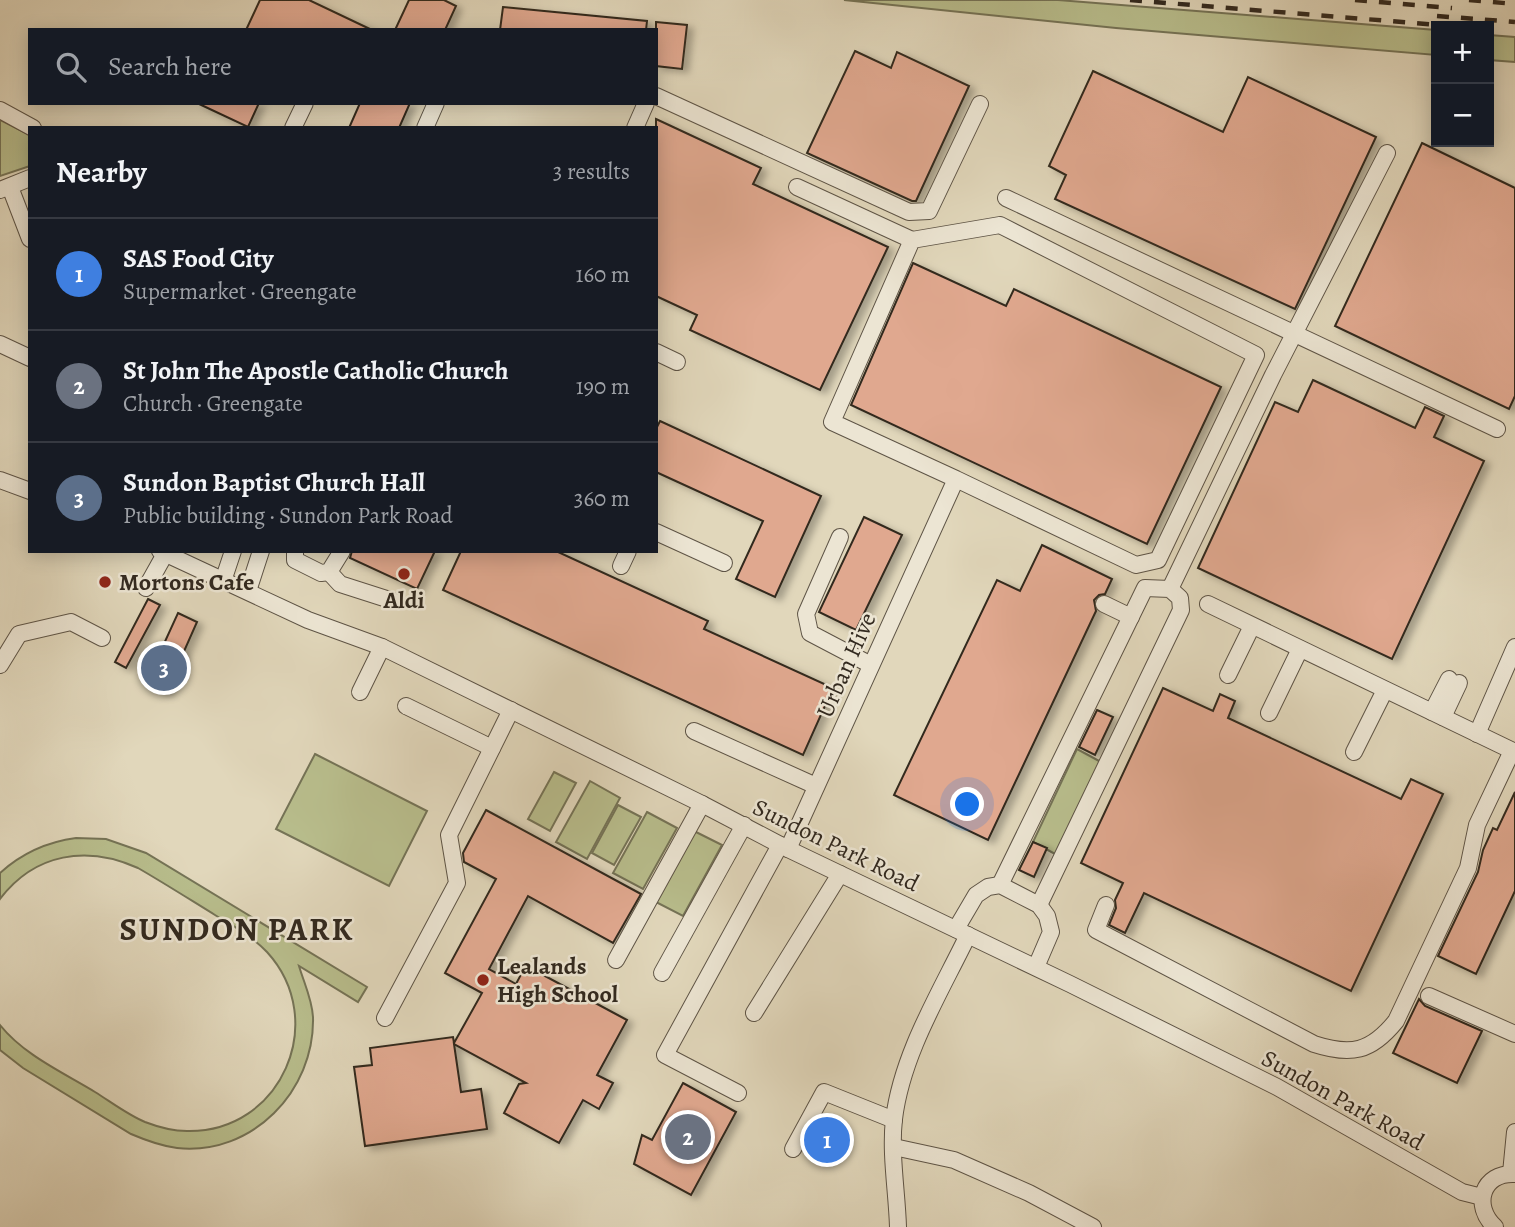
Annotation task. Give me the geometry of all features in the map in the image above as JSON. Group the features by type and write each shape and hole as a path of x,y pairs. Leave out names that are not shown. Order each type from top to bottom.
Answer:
{"street":[{"path":"658,97 909,212 919,214 929,211 980,104"},
{"path":"294,126 304,105"},
{"path":"426,126 435,105"},
{"path":"636,126 645,105"},
{"path":"0,110 29,126"},
{"path":"1170,589 1294,334 1387,153"},
{"path":"28,179 5,188 28,235"},
{"path":"797,187 912,240 1000,225 1256,355 1157,560 1136,565 832,422 912,240"},
{"path":"1006,198 1497,429"},
{"path":"0,344 28,357"},
{"path":"658,353 677,362"},
{"name":"Urban Hive","path":"738,1093 665,1055 816,786 956,479"},
{"path":"0,480 28,490"},
{"path":"658,533 724,563"},
{"path":"840,537 806,614 807,624 810,633 871,665"},
{"path":"146,588 163,553"},
{"name":"Sundon Park Road","path":"165,553 308,620 382,647 511,710 784,847 1036,967 1276,1087 1462,1192 1482,1197"},
{"path":"223,581 232,553"},
{"path":"248,591 260,553"},
{"path":"295,553 295,560 321,573 329,572"},
{"path":"329,572 341,553"},
{"path":"329,572 340,584 393,601"},
{"path":"1000,885 1145,588 1170,589 1180,598 1181,610 1039,905"},
{"path":"1104,604 1131,617"},
{"path":"1106,905 1096,930 1314,1044 1343,1052 1360,1049 1383,1037 1396,1021 1468,868 1477,825 1498,778 1514,752 1208,604"},
{"path":"0,665 19,634 71,622 102,638"},
{"path":"1228,675 1252,626"},
{"path":"360,692 382,647"},
{"path":"1477,734 1515,647"},
{"path":"1269,713 1300,649"},
{"path":"1437,715 1454,681"},
{"path":"1354,751 1385,690"},
{"path":"406,706 492,748"},
{"path":"385,1018 457,883 449,835 511,710"},
{"path":"694,731 816,786"},
{"path":"616,960 702,804"},
{"path":"662,973 744,825"},
{"path":"754,1013 840,874"},
{"path":"898,1227 894,1119 904,1076 976,895 988,887 1000,885 1039,905 1047,916 1051,932 1036,967"},
{"path":"1429,996 1515,1034"},
{"path":"793,1149 824,1091 894,1119"},
{"path":"1495,1227 1484,1213 1482,1197 1489,1182 1503,1174 1513,1174 1515,1132"},
{"path":"894,1147 954,1160 1029,1193 1093,1227"}],"green space":[{"path":"844,0 1058,0 1431,30 1431,55 1116,28"},
{"path":"1494,35 1515,37 1515,62 1494,60"},
{"path":"0,120 28,134 28,167 0,176"},
{"path":"1077,749 1101,762 1057,855 1033,842"},
{"path":"315,754 427,811 389,886 276,829"},
{"path":"554,772 576,783 550,831 528,819"},
{"path":"590,781 620,798 587,859 556,842"},
{"path":"618,805 641,817 614,865 592,853"},
{"path":"647,812 677,828 643,889 613,873"},
{"path":"692,830 722,845 683,916 654,901"},
{"path":"76,838 106,839 146,853 367,987 358,1002 299,966 312,1010 311,1044 303,1070 291,1093 274,1113 254,1130 230,1141 204,1148 165,1146 131,1134 23,1068 0,1050 0,1025 32,1054 132,1116 155,1126 182,1131 220,1127 248,1114 270,1093 286,1068 294,1039 294,1009 286,980 267,952 242,932 138,868 100,857 63,858 29,872 0,899 0,873 8,866 35,849"}],"building":[{"path":"260,0 309,0 368,28 247,28"},
{"path":"409,0 444,0 456,6 446,28 396,28"},
{"path":"503,7 647,21 646,28 500,28"},
{"path":"656,22 687,25 682,69 658,66"},
{"path":"855,51 891,68 897,52 969,86 916,201 807,153"},
{"path":"1093,71 1223,132 1248,77 1376,137 1295,309 1055,199 1066,175 1049,166"},
{"path":"201,105 258,105 248,126"},
{"path":"359,105 409,105 400,126 350,126"},
{"path":"656,119 761,168 753,184 888,247 820,390 690,330 697,315 658,297"},
{"path":"1422,143 1515,188 1515,396 1509,409 1335,326"},
{"path":"913,263 1006,306 1014,289 1221,387 1147,544 851,405"},
{"path":"1313,380 1415,428 1425,407 1444,416 1434,437 1484,461 1392,659 1198,568 1275,402 1298,412"},
{"path":"660,421 821,496 775,597 736,579 763,521 658,473"},
{"path":"864,517 902,535 856,630 819,612"},
{"path":"1042,545 1112,579 1105,594 1094,600 1096,611 988,840 894,795 997,580 1020,591"},
{"name":"Aldi","path":"351,553 434,553 417,589 350,558"},
{"path":"460,553 560,553 708,621 704,629 833,688 803,755 443,590"},
{"path":"148,599 160,605 126,668 115,662"},
{"path":"178,613 197,622 166,692 146,683"},
{"path":"1163,688 1213,711 1220,694 1235,701 1228,718 1401,799 1411,779 1443,794 1351,991 1144,893 1125,933 1109,925 1116,908 1115,900 1123,883 1081,863"},
{"path":"1097,710 1113,717 1095,755 1079,747"},
{"path":"1515,792 1515,891 1476,974 1438,956 1478,872 1483,850 1493,828 1497,830"},
{"name":"Lealands High School","path":"486,810 641,894 613,943 528,896 489,969 516,984 525,967 532,969 627,1020 597,1075 613,1083 599,1109 583,1100 559,1143 504,1113 519,1084 526,1083 454,1044 461,1092 481,1089 487,1129 365,1146 354,1067 372,1065 370,1048 453,1037 454,1043 482,993 445,973 496,879 464,862 463,853"},
{"path":"1033,842 1047,848 1034,877 1019,870"},
{"path":"1419,999 1425,1006 1482,1031 1457,1083 1393,1053"},
{"path":"683,1083 736,1112 691,1195 634,1164 642,1135 652,1140"}],"railway":[{"path":"1130,0 1431,24"},
{"path":"1355,0 1452,8"},
{"path":"1469,0 1515,4"},
{"path":"1437,16 1515,22"}],"place":[{"name":"Aldi","path":"404,574"},
{"name":"Mortons Cafe","path":"105,582"},
{"name":"Sundon Baptist Church Hall","path":"164,668"},
{"name":"Lealands High School","path":"483,980"},
{"name":"St John The Apostle Catholic Church","path":"688,1137"},
{"name":"SAS Food City","path":"827,1140"}],"district":[{"name":"SUNDON PARK","path":"237,929"}]}
